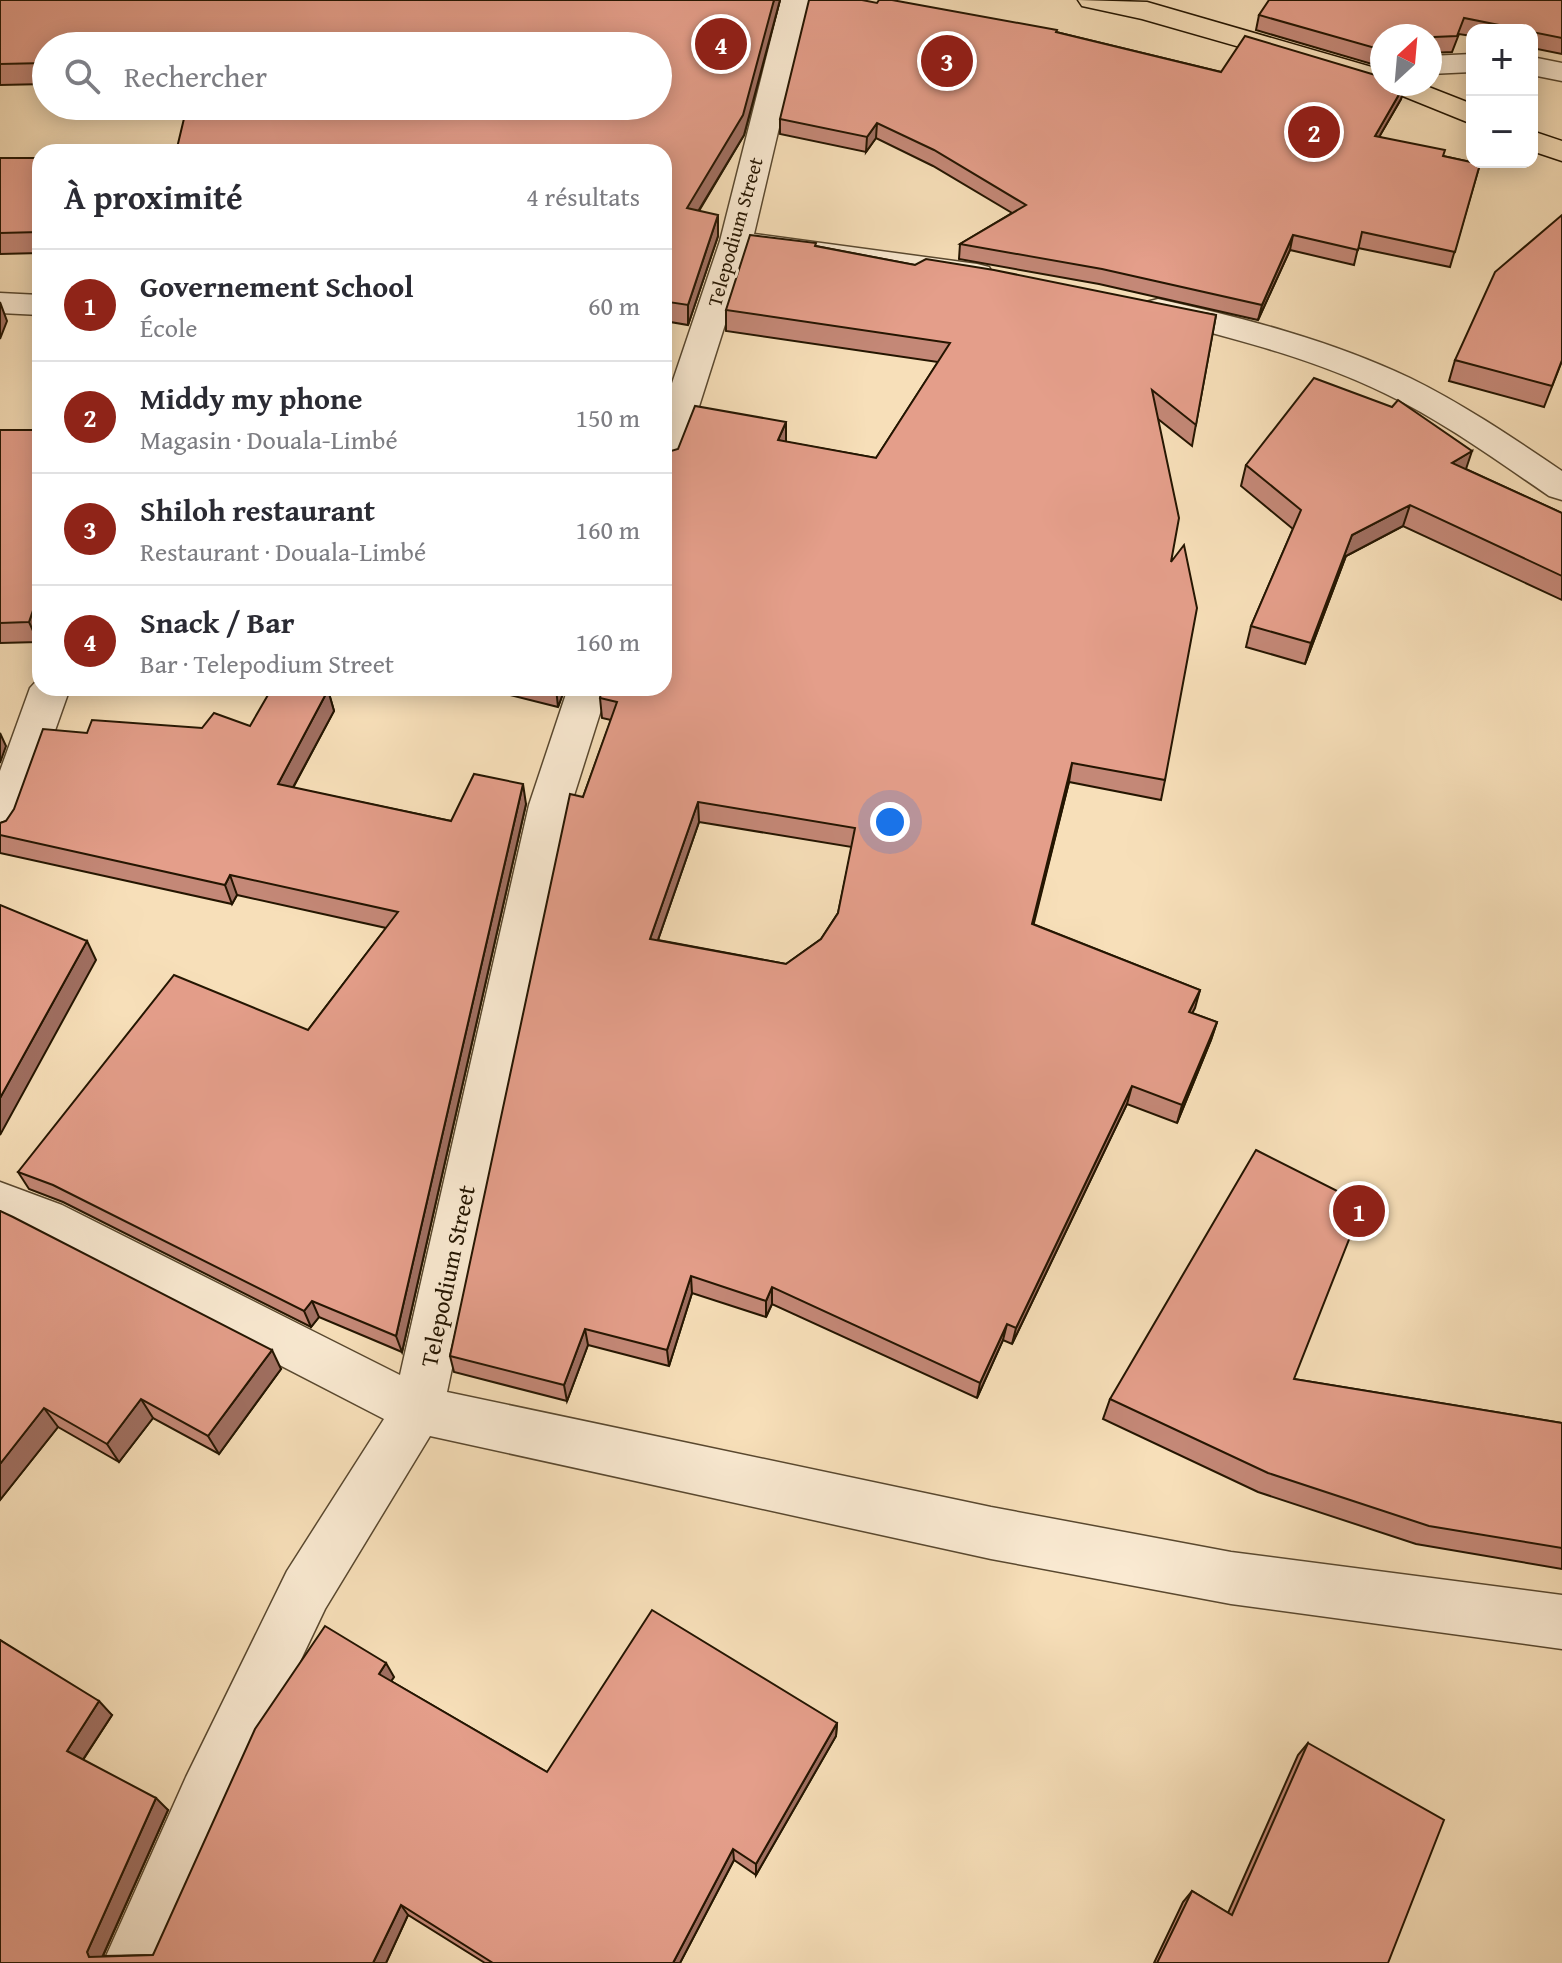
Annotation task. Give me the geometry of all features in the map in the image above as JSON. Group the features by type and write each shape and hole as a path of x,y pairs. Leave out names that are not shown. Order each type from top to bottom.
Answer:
{"highway":[{"path":"1092,0 1147,11 1370,71"},
{"path":"1425,96 1466,113"},
{"path":"1538,142 1562,152"}],"street":[{"name":"Telepodium Street","path":"672,436 736,241 795,0"},
{"path":"1442,64 1466,63"},
{"path":"1538,67 1562,72"},
{"path":"736,241 905,262 1012,280"},
{"path":"0,303 32,305"},
{"path":"1131,303 1283,341 1396,385 1562,488"},
{"path":"0,827 47,696"},
{"name":"Telepodium Street","path":"133,1963 206,1797 306,1590 418,1410 550,805 585,696"},
{"path":"0,1203 45,1220 418,1410 991,1533 1231,1578 1562,1622"}],"building":[{"path":"0,0 774,0 743,115 687,208 718,215 688,305 672,302 672,144 178,144 184,120 672,120 672,32 32,32 32,63 0,64"},
{"path":"809,0 877,3 879,0 892,0 1057,30 1221,72 1245,36 1370,73 1370,96 1398,96 1375,136 1445,150 1443,156 1466,161 1466,168 1479,168 1455,252 1362,232 1358,250 1293,235 1262,305 1102,269 960,244 1026,205 934,150 877,123 867,137 780,119"},
{"path":"1269,0 1562,0 1562,38 1538,33 1538,24 1494,24 1464,18 1457,36 1442,37 1442,24 1370,24 1370,47 1259,15"},
{"path":"0,158 32,158 32,232 0,233"},
{"path":"1562,215 1562,360 1552,386 1455,360 1495,272"},
{"path":"750,235 816,243 815,246 915,265 926,259 994,270 1216,315 1196,425 1152,390 1179,518 1171,562 1184,545 1197,608 1165,780 1072,763 1032,924 1200,990 1189,1012 1217,1022 1182,1105 1132,1086 1016,1328 1007,1324 980,1383 772,1287 766,1301 691,1276 667,1350 585,1329 564,1385 450,1356 570,794 583,797 617,702 600,696 672,696 672,451 678,449 695,406 786,422 778,440 876,458 950,343 726,310","holes":["698,802 855,828 838,913 821,939 786,964 650,939"]},
{"path":"1314,378 1392,407 1398,400 1472,451 1452,463 1562,513 1562,576 1410,505 1352,535 1311,643 1251,626 1301,510 1246,465"},
{"path":"0,430 32,430 32,613 29,622 0,623"},
{"path":"267,696 325,696 278,784 451,821 474,774 523,784 396,1336 312,1301 304,1311 53,1185 18,1172 174,975 308,1030 398,912 230,875 225,885 0,835 0,823 6,821 14,809 43,729 87,733 92,720 202,728 214,713 250,726"},
{"path":"0,905 87,941 0,1098"},
{"path":"1256,1150 1363,1204 1294,1379 1562,1423 1562,1548 1429,1526 1268,1473 1110,1399"},
{"path":"0,1211 272,1350 208,1436 141,1399 107,1444 44,1408 0,1464"},
{"path":"652,1610 837,1723 756,1864 733,1849 673,1963 493,1963 401,1905 373,1963 0,1963 0,1640 99,1701 67,1751 156,1798 87,1952 89,1957 153,1955 255,1729 325,1626 386,1663 379,1674 547,1772"},
{"path":"1308,1743 1444,1820 1388,1963 1157,1963 1192,1891 1232,1915"}],"place":[{"name":"Snack / Bar","path":"721,44"},
{"name":"Shiloh restaurant","path":"947,61"},
{"name":"Middy my phone","path":"1314,132"},
{"name":"Governement School","path":"1359,1211"}]}
